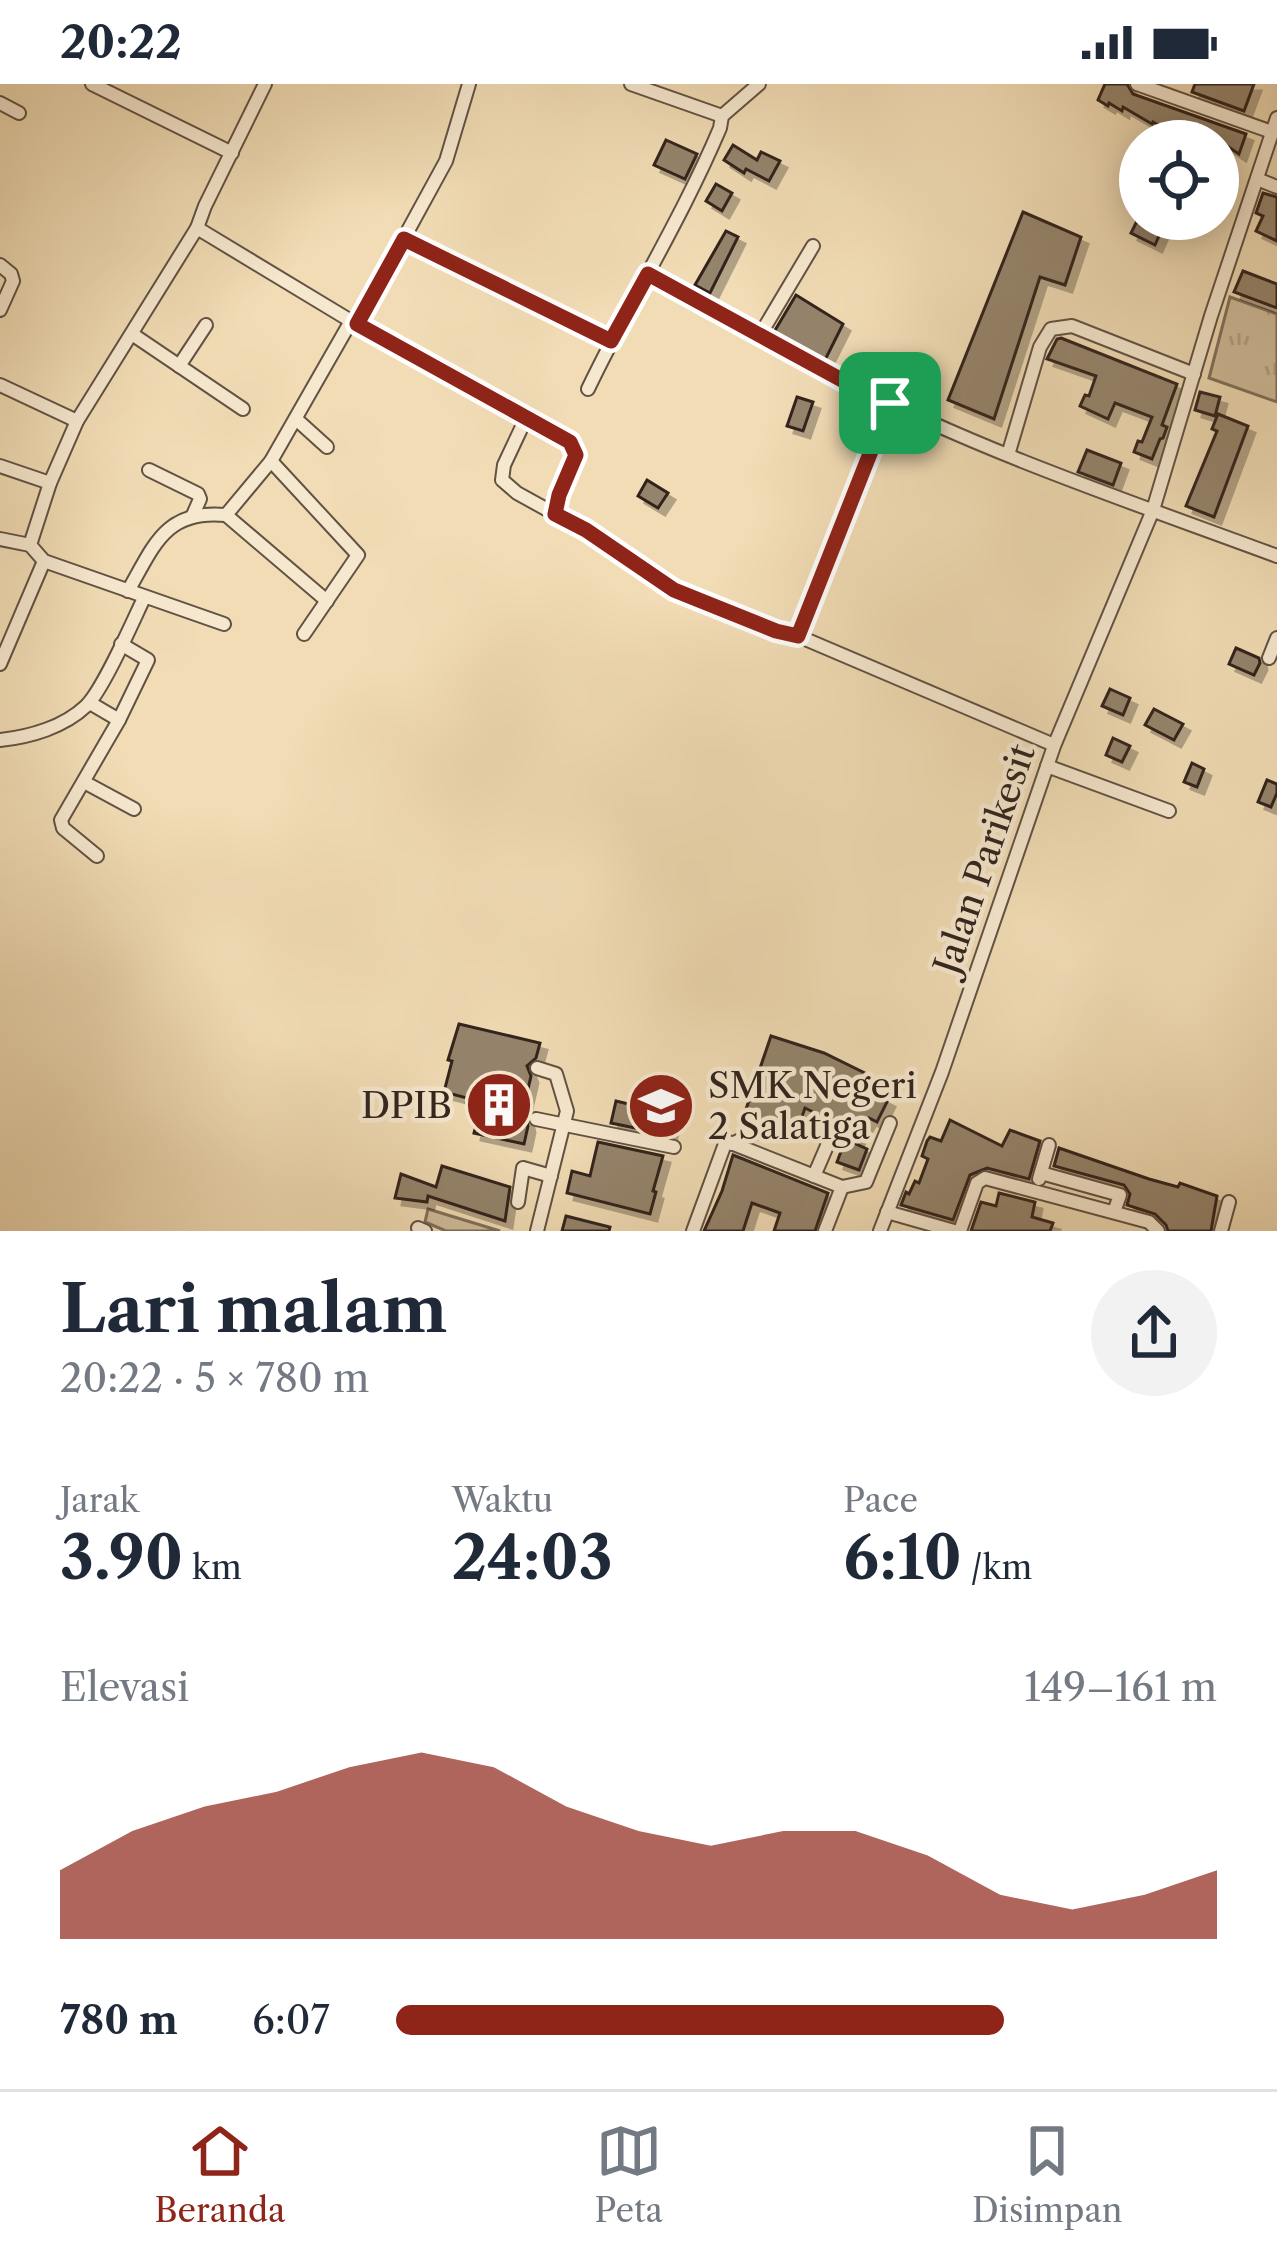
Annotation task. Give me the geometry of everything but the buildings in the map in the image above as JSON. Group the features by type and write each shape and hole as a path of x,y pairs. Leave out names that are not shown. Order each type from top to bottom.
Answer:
{"street":[{"path":"92,84 232,153"},
{"path":"30,545 77,421 197,228 265,84"},
{"path":"226,515 271,461 404,239 446,161 469,84"},
{"path":"631,84 722,116"},
{"path":"588,389 713,143 722,116 759,84"},
{"path":"1135,84 1275,124"},
{"path":"0,103 19,113"},
{"name":"Jalan Parikesit","path":"880,1231 942,1072 1054,745 1153,510 1275,124"},
{"path":"1257,179 1277,187"},
{"path":"197,228 354,322 563,437 574,447 574,462 555,514"},
{"path":"404,239 611,341"},
{"path":"760,335 814,246"},
{"path":"0,266 14,280 0,310"},
{"path":"648,274 890,403 1008,455 1277,556"},
{"path":"179,366 206,325"},
{"path":"1008,455 1040,347 1051,329 1072,326 1194,374"},
{"path":"132,334 243,409"},
{"path":"0,385 77,421"},
{"path":"798,636 890,403"},
{"path":"527,416 502,480 517,493 586,530 674,590 798,636 1054,745"},
{"path":"296,419 327,447"},
{"path":"271,461 358,555 304,634"},
{"path":"0,466 50,483"},
{"path":"149,470 198,494 193,515"},
{"path":"128,591 158,539 178,520 226,515 327,601"},
{"path":"0,538 30,545 44,561 224,624"},
{"path":"0,664 44,561"},
{"path":"0,740 48,729 91,703 144,598"},
{"path":"1269,658 1277,638"},
{"path":"98,856 61,824 148,660 121,644"},
{"path":"91,703 119,720"},
{"path":"1047,766 1169,811"},
{"path":"84,782 134,808"},
{"path":"537,1069 556,1074 567,1111 556,1176 537,1231"},
{"path":"536,1119 674,1147"},
{"path":"693,1231 726,1141 842,1187 866,1182 890,1123"},
{"path":"732,1144 755,1133"},
{"path":"814,1176 830,1138"},
{"path":"1035,1191 1049,1144"},
{"path":"518,1202 523,1168 556,1176"},
{"path":"1041,1173 1120,1195 1114,1212"},
{"path":"886,1212 957,1231 979,1180 988,1179 1156,1227"},
{"path":"826,1231 842,1187"},
{"path":"1221,1231 1229,1202"}],"green space":[{"path":"1230,297 1277,314 1277,402 1209,378"},
{"path":"428,1209 500,1231 446,1231 425,1222"}],"place":[{"name":"DPIB","path":"499,1105"},
{"name":"SMK Negeri 2 Salatiga","path":"661,1106"}],"route":[{"path":"404,239 611,341 648,274 890,403 798,636 788,635 674,590 555,514 576,455 570,442 357,324 404,239"}]}
